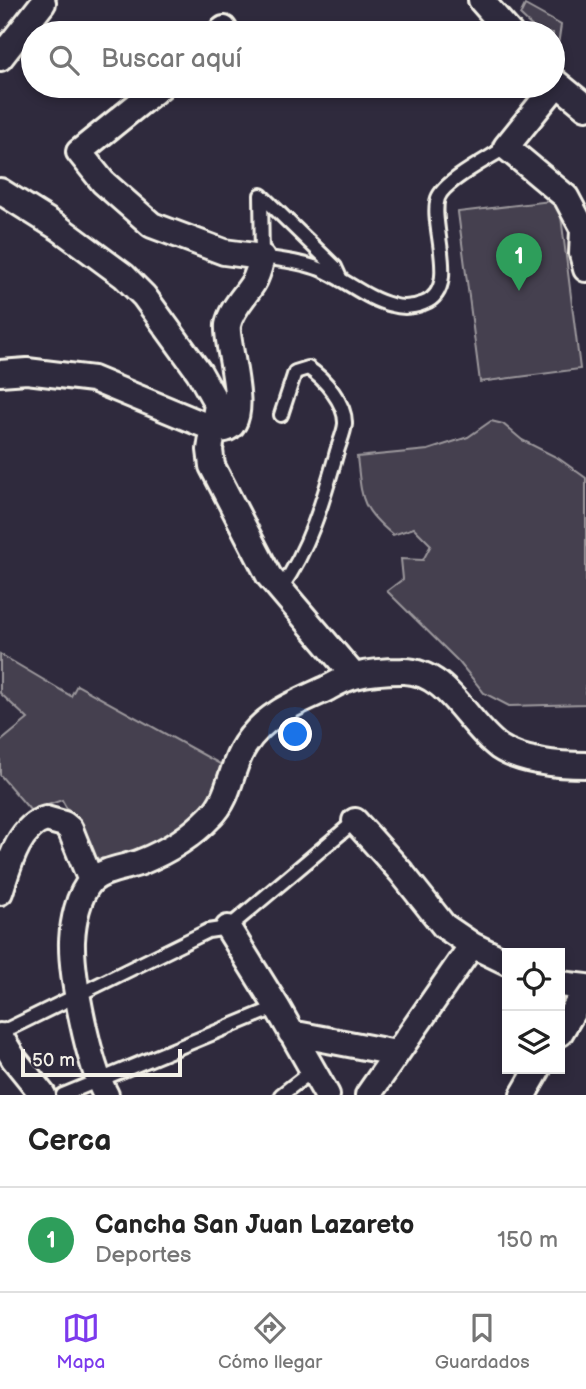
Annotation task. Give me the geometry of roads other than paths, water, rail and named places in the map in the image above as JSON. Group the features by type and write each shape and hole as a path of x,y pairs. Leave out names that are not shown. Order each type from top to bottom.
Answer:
{"street":[{"path":"481,0 499,21"},
{"path":"29,21 43,3"},
{"path":"0,58 21,31"},
{"path":"565,90 586,107"},
{"path":"0,373 27,371 93,379 214,429 225,429 233,424 237,412 237,397 228,327 242,298 256,280 262,257 224,252 152,225 103,182 79,152 146,98"},
{"path":"543,98 506,147 566,197 583,229 582,254 586,268"},
{"path":"0,191 59,228 124,276 144,296 199,372 216,404 210,450 212,466 269,576 354,676"},
{"path":"102,1088 78,994 72,942 80,901 91,881 169,849 213,815 222,801 245,744 264,722 278,711 354,676 405,670 433,678 501,749 523,757 559,764 586,765"},
{"path":"2,880 23,836 32,825 46,819 64,824 70,829 91,881"},
{"path":"355,821 401,872 444,926 472,945 502,960"},
{"path":"228,928 327,1095"},
{"path":"368,1095 472,945"},
{"path":"565,985 586,988 565,1024"},
{"path":"290,1033 396,1053"},
{"path":"0,1034 14,1059 43,1095"},
{"path":"523,1095 535,1074"}],"lane":[{"path":"341,280 335,267 261,195 262,257 300,263 321,270 341,280 392,305 415,307 429,301 437,293 442,268 437,200 444,188 506,147"},
{"path":"281,415 295,372 308,368 316,373 340,404 345,424 324,496 298,564 281,588"},
{"path":"0,1034 208,931 228,928 355,821"},
{"path":"63,1095 102,1088 277,1007"},
{"path":"281,1095 313,1070"}],"place":[{"name":"Cancha San Juan Lazareto","path":"519,291"}]}
